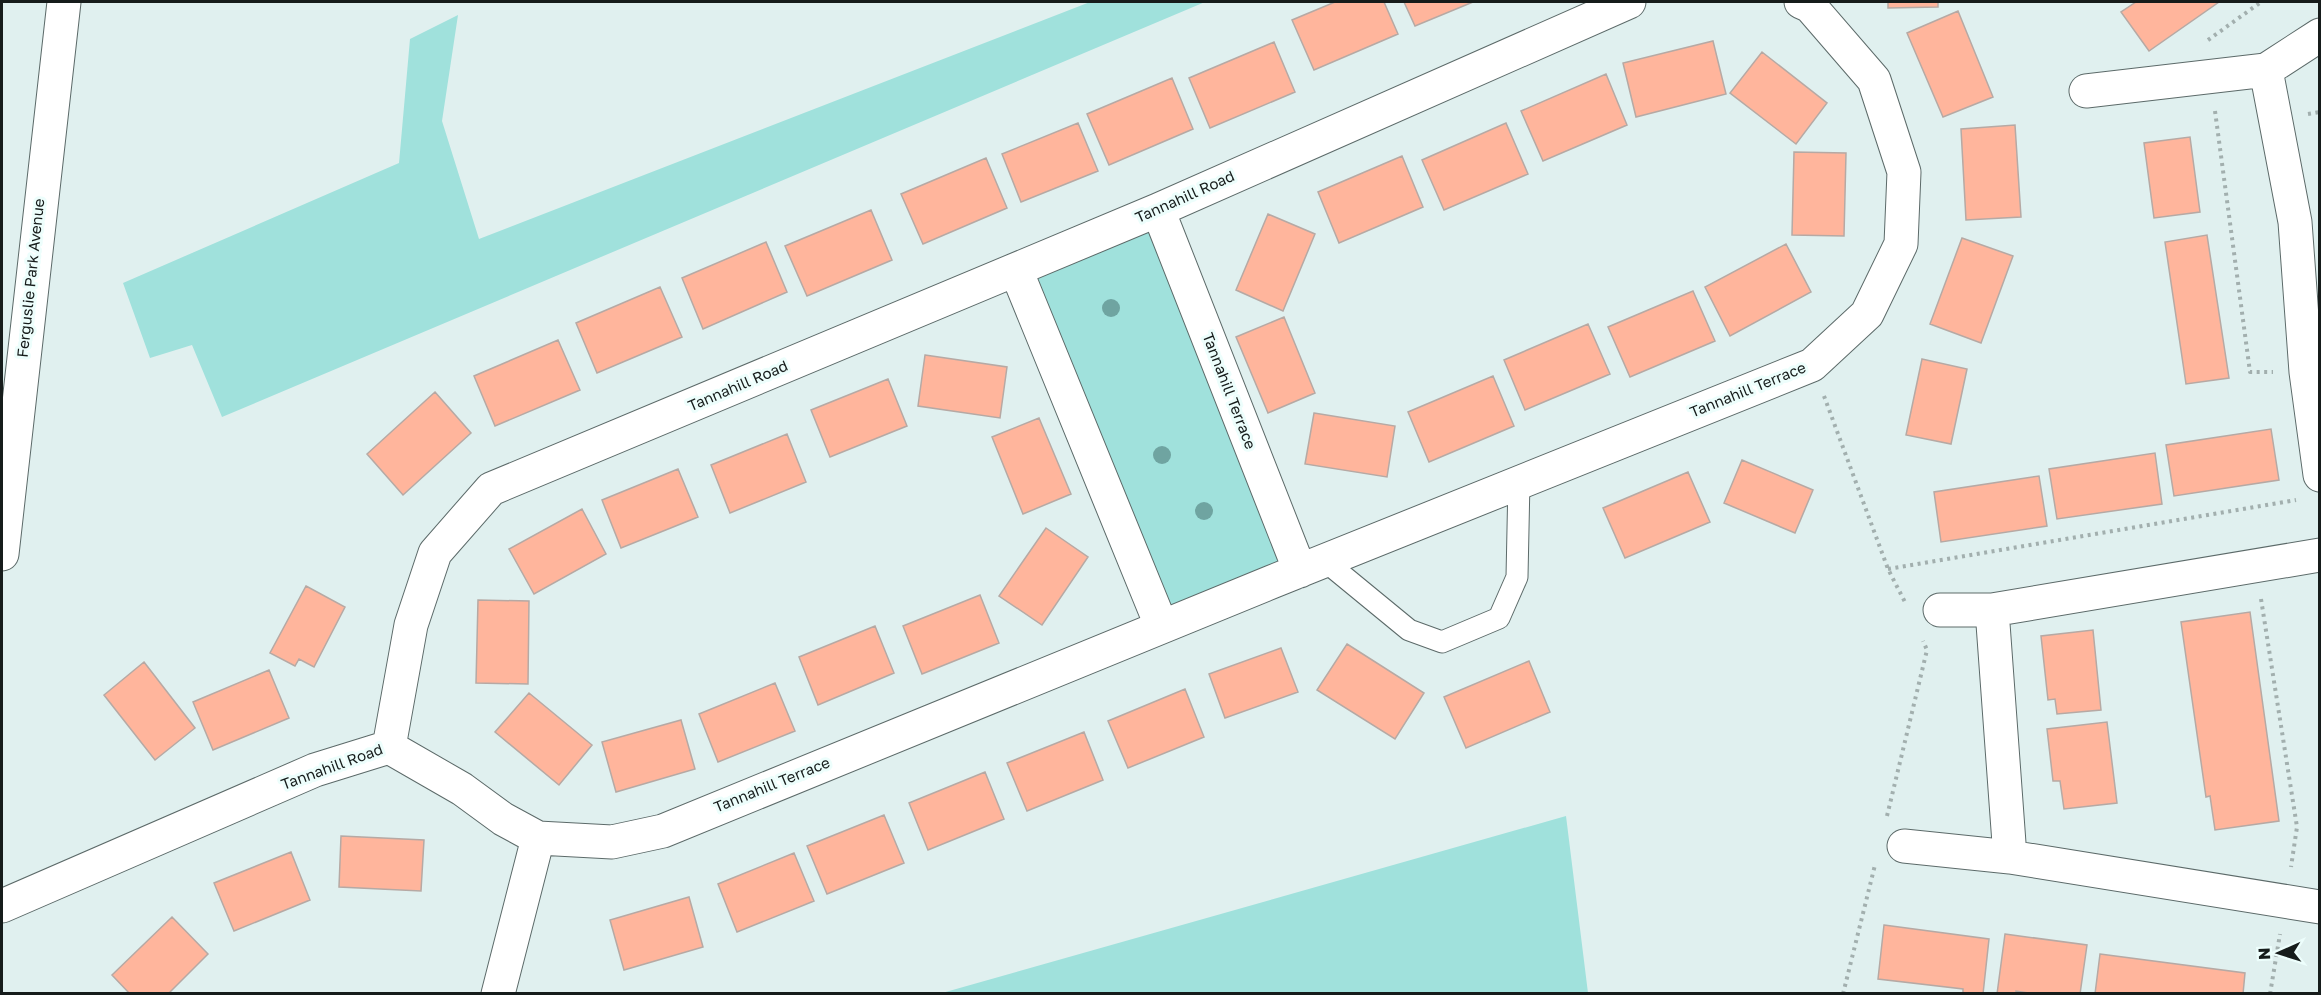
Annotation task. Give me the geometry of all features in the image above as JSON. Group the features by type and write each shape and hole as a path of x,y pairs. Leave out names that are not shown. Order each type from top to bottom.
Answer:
{"street":[{"name":"Ferguslie Park Avenue","path":"2,554 64,2"},
{"name":"Tannahill Road","path":"2,906 315,770 389,747 411,625 435,553 491,489 1158,210 1629,2"},
{"name":"Tannahill Terrace","path":"389,747 462,789 503,819 538,838 612,842 663,831 1161,625 1812,365 1867,314 1901,244 1904,172 1874,80 1810,6 1801,2"},
{"path":"2086,91 2266,70 2319,35"},
{"path":"2266,70 2295,222 2314,486"},
{"name":"Tannahill Terrace","path":"1158,210 1312,566"},
{"path":"1016,270 1161,625"},
{"path":"1940,610 1992,610 2319,555"},
{"path":"1992,610 2010,857"},
{"path":"498,993 538,838"},
{"path":"1890,854 2010,857 2319,907"}],"lane":[{"name":"Tannahill Terrace","path":"1312,566 1409,630 1442,642 1452,638 1499,618 1517,577 1519,481"}],"path":[{"path":"2261,2 2182,58 2196,102 2214,102 2250,372 2306,372"},
{"path":"1812,365 1888,569 1908,609"},
{"path":"1888,569 2314,486"},
{"path":"2255,566 2296,827 2270,993"},
{"path":"1886,817 1928,650 1923,640"},
{"path":"1843,993 1890,854"}],"shaded area":[{"path":"1090,2 1205,2 222,417 192,345 150,358 123,283 399,163 410,39 458,15 442,121 479,239"},
{"path":"1150,229 1284,561 1170,607 1034,279"},
{"path":"1566,816 1588,993 942,993"}],"building":[{"path":"1335,2 1384,2 1398,34 1314,70 1292,20"},
{"path":"1404,2 1473,2 1415,26"},
{"path":"1888,2 1938,2 1938,7 1888,8"},
{"path":"2136,2 2219,2 2149,51 2121,12"},
{"path":"1958,11 1993,97 1943,117 1907,33"},
{"path":"1713,41 1726,94 1636,117 1623,63"},
{"path":"1274,42 1295,92 1210,128 1189,78"},
{"path":"1762,52 1827,103 1796,144 1730,93"},
{"path":"1606,74 1627,125 1543,161 1521,111"},
{"path":"1172,78 1193,129 1109,165 1087,114"},
{"path":"1078,123 1098,171 1021,202 1002,154"},
{"path":"1506,123 1528,174 1444,210 1422,160"},
{"path":"2015,125 2021,217 1966,220 1961,129"},
{"path":"2190,137 2200,212 2154,218 2144,143"},
{"path":"1794,152 1846,153 1844,236 1792,235"},
{"path":"1402,156 1423,207 1339,243 1318,192"},
{"path":"986,158 1007,208 923,244 901,194"},
{"path":"871,210 892,260 807,296 785,246"},
{"path":"1268,214 1315,234 1283,311 1236,290"},
{"path":"2207,235 2229,378 2186,384 2165,242"},
{"path":"1962,238 2013,256 1981,343 1930,324"},
{"path":"766,242 787,292 703,329 682,278"},
{"path":"1786,244 1811,292 1730,336 1705,287"},
{"path":"660,287 682,337 597,373 576,323"},
{"path":"1693,291 1715,341 1630,377 1608,327"},
{"path":"1284,317 1315,393 1268,413 1236,337"},
{"path":"1588,324 1610,374 1525,410 1504,360"},
{"path":"558,340 580,390 495,426 474,376"},
{"path":"925,355 1007,367 1000,418 918,406"},
{"path":"1922,359 1967,369 1951,444 1906,435"},
{"path":"1493,376 1514,426 1429,462 1408,412"},
{"path":"888,379 907,426 830,457 811,410"},
{"path":"435,392 471,433 403,495 367,454"},
{"path":"1314,413 1395,426 1387,477 1305,464"},
{"path":"1039,418 1071,494 1023,514 992,437"},
{"path":"2271,429 2279,480 2174,496 2166,445"},
{"path":"787,434 806,482 730,513 711,465"},
{"path":"2155,453 2162,504 2057,519 2049,469"},
{"path":"1742,460 1813,490 1795,533 1724,503"},
{"path":"678,469 698,517 621,548 602,500"},
{"path":"1688,472 1710,522 1625,558 1603,508"},
{"path":"2039,476 2047,526 1941,542 1934,492"},
{"path":"582,509 606,554 534,594 509,549"},
{"path":"1046,528 1088,557 1042,625 999,596"},
{"path":"306,586 345,607 314,667 299,659 295,666 270,653"},
{"path":"980,595 999,643 922,674 903,626"},
{"path":"478,600 529,601 528,684 476,683"},
{"path":"2250,612 2279,821 2215,830 2210,796 2206,797 2181,622"},
{"path":"875,626 894,673 818,705 799,657"},
{"path":"2093,630 2101,710 2057,714 2055,699 2048,700 2041,636"},
{"path":"1347,644 1424,693 1395,739 1317,690"},
{"path":"1281,648 1298,692 1225,718 1209,674"},
{"path":"1529,661 1550,712 1466,748 1444,697"},
{"path":"144,662 195,728 155,760 104,695"},
{"path":"269,670 289,718 213,750 193,702"},
{"path":"775,683 795,731 718,762 699,714"},
{"path":"1185,689 1204,737 1128,768 1108,721"},
{"path":"529,693 592,745 559,785 495,732"},
{"path":"681,720 695,769 616,792 602,742"},
{"path":"2107,722 2117,803 2064,809 2060,781 2053,781 2047,729"},
{"path":"1084,732 1103,780 1027,811 1007,763"},
{"path":"985,772 1004,819 928,850 909,803"},
{"path":"884,815 904,863 827,894 807,846"},
{"path":"341,836 424,840 421,891 339,887"},
{"path":"291,852 310,900 234,931 214,883"},
{"path":"794,853 814,901 737,932 718,884"},
{"path":"689,897 703,947 624,970 610,920"},
{"path":"172,917 208,954 168,994 130,994 112,975"},
{"path":"1884,925 1989,939 1983,994 1963,994 1963,989 1878,979"},
{"path":"2005,934 2087,945 2080,994 2036,994 2016,991 2016,994 1997,994"},
{"path":"2100,954 2245,973 2243,994 2095,994"}]}
